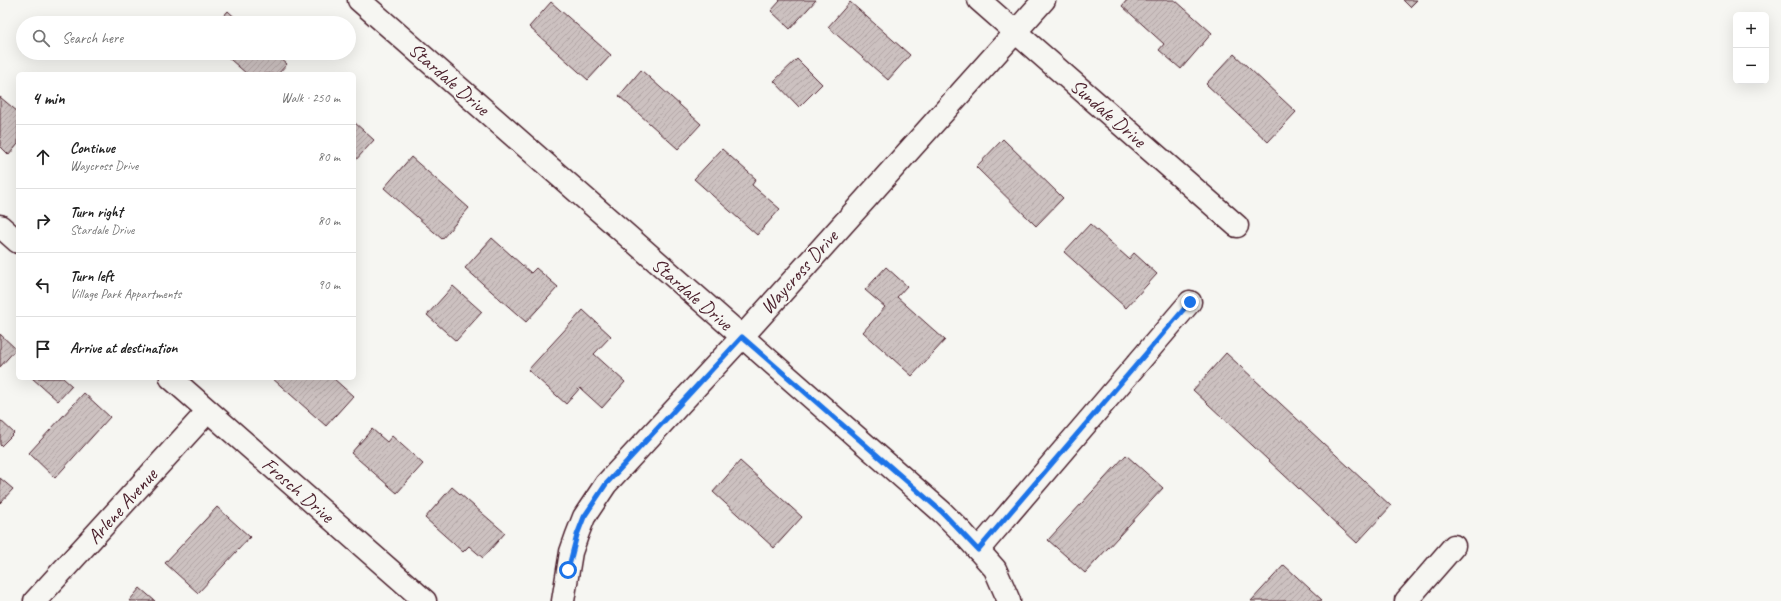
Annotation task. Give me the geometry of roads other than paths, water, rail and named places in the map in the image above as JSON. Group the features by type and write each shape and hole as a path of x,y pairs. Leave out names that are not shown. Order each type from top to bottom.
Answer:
{"street":[{"name":"Stardale Drive","path":"359,0 942,512 995,569 1008,601"},
{"name":"Sundale Drive","path":"979,0 1237,226"},
{"name":"Waycross Drive","path":"563,601 569,564 577,535 594,500 606,484 742,337 1044,0"},
{"path":"0,226 16,240"},
{"path":"978,550 1190,302"},
{"name":"Frosch Drive","path":"173,380 425,601"},
{"name":"Arlene Avenue","path":"35,601 208,411"},
{"path":"1406,601 1454,546"}]}
